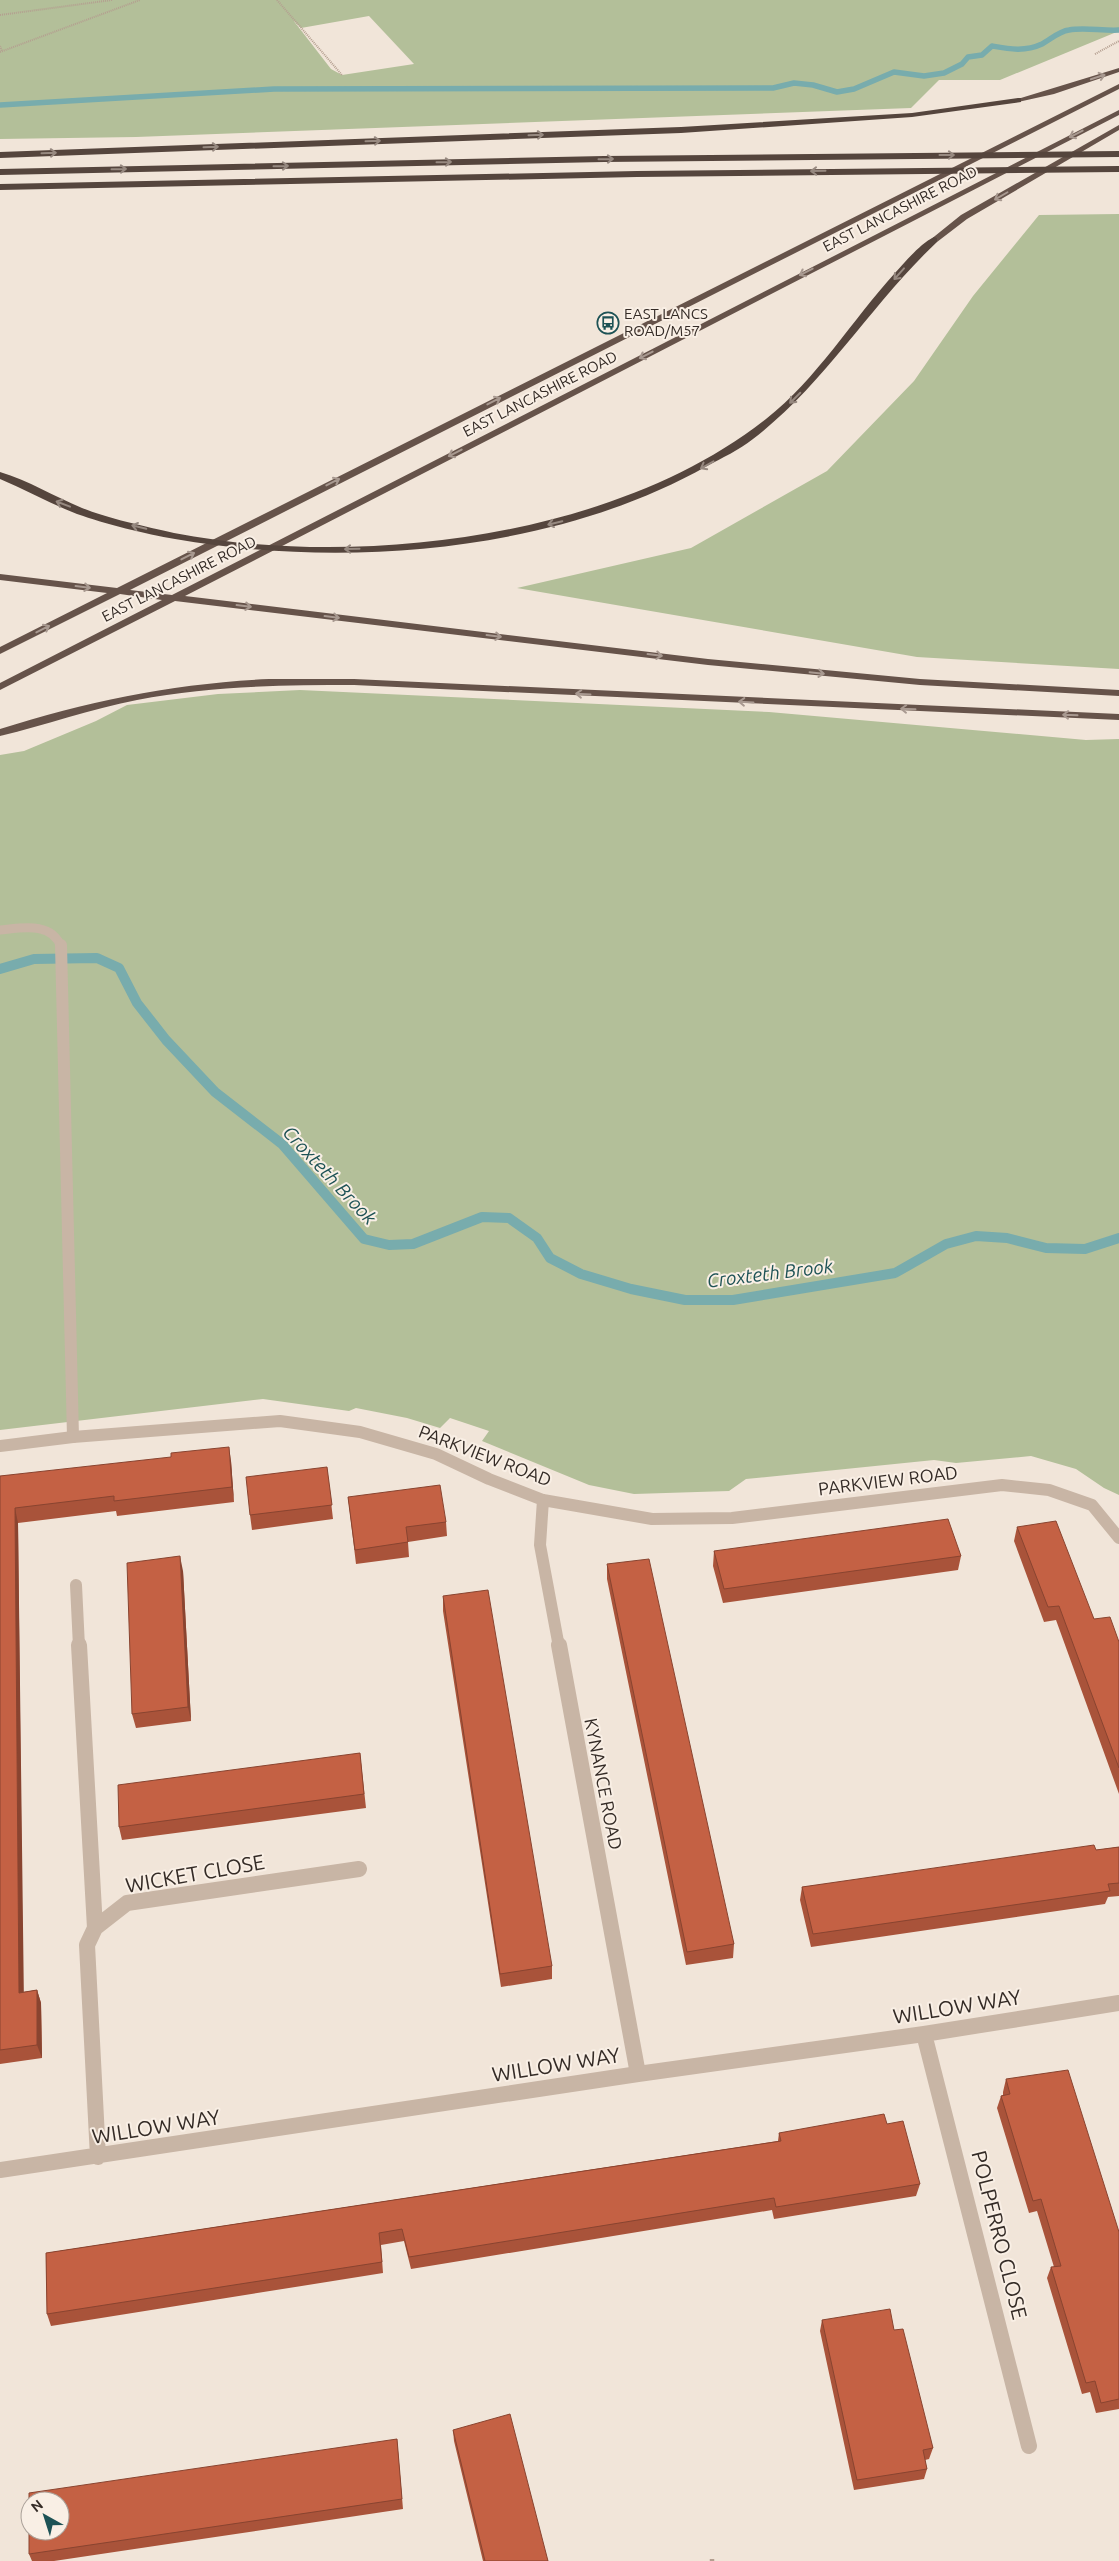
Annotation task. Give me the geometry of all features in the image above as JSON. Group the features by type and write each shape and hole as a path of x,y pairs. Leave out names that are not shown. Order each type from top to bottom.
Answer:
{"highway":[{"path":"0,155 700,129 912,115 961,110 1018,100 1051,92 1119,70"},
{"name":"EAST LANCASHIRE ROAD","path":"0,651 1119,86"},
{"name":"EAST LANCASHIRE ROAD","path":"0,687 1119,112"},
{"path":"0,475 46,497 109,519 182,536 249,545 318,549 401,546 479,538 568,520 633,500 664,487 717,459 748,439 790,403 820,373 892,282 934,240 964,217 1119,127"},
{"path":"1015,154 1119,148"},
{"path":"0,172 898,155 1119,154"},
{"path":"0,187 867,171 1119,169"},
{"path":"867,171 1119,177"},
{"path":"0,577 818,673 988,687 1119,693"},
{"path":"0,733 72,711 154,694 219,686 302,682 354,682 1119,717"}],"street":[{"path":"0,930 42,928 59,939 61,946 73,1437"},
{"name":"PARKVIEW ROAD","path":"0,1446 73,1437 280,1421 360,1432 436,1454 489,1479 543,1500 652,1519 732,1518 1002,1485 1049,1490 1092,1506 1119,1538"},
{"name":"KYNANCE ROAD","path":"543,1500 540,1545 638,2074"},
{"path":"76,1585 94,1928 87,1945 98,2157"},
{"name":"WICKET CLOSE","path":"94,1928 127,1903 359,1869"},
{"name":"WILLOW WAY","path":"0,2170 98,2157 638,2074 924,2034 1119,2003"},
{"name":"POLPERRO CLOSE","path":"924,2034 1029,2446"}],"path":[{"path":"0,15 112,0"},
{"path":"0,46 1,52 140,0"},
{"path":"277,0 342,75"}],"green space":[{"path":"0,0 1119,0 1119,31 1000,80 939,80 911,108 136,137 0,139","holes":["369,16 414,64 342,75 331,69 293,20 301,28"]},
{"path":"1119,214 1119,669 917,657 517,588 691,548 827,471 914,381 973,296 1039,215"},
{"path":"300,690 769,712 1086,740 1119,739 1119,1495 1104,1488 1076,1469 1031,1456 956,1463 934,1460 746,1479 729,1491 634,1494 589,1485 482,1441 489,1431 450,1418 440,1428 407,1418 356,1408 349,1411 263,1399 0,1430 0,755 24,751 96,721 127,705 218,694"}],"building":[{"path":"229,1447 232,1487 114,1501 114,1496 15,1508 19,1993 37,1990 37,2045 0,2050 0,1476 171,1457 171,1453"},
{"path":"327,1467 332,1505 250,1515 246,1477"},
{"path":"440,1485 446,1522 406,1527 408,1542 355,1550 348,1497"},
{"path":"948,1519 961,1556 724,1589 714,1551"},
{"path":"1056,1521 1094,1619 1110,1617 1119,1642 1119,1768 1059,1606 1048,1607 1017,1527"},
{"path":"180,1556 188,1707 132,1714 127,1563"},
{"path":"649,1559 734,1944 687,1952 607,1564"},
{"path":"488,1590 552,1966 500,1974 443,1596"},
{"path":"360,1753 364,1794 119,1827 118,1785"},
{"path":"1094,1845 1096,1850 1119,1847 1119,1883 1108,1884 1110,1891 813,1934 802,1887"},
{"path":"1068,2070 1119,2232 1119,2399 1101,2403 1095,2381 1086,2383 1051,2267 1061,2266 1041,2199 1033,2201 1001,2096 1010,2094 1006,2079"},
{"path":"884,2114 887,2124 903,2121 920,2184 776,2207 774,2198 409,2257 402,2229 379,2233 382,2262 47,2314 46,2253 781,2141 779,2133"},
{"path":"890,2309 894,2330 903,2329 933,2448 923,2450 927,2469 857,2480 822,2320"},
{"path":"510,2414 548,2561 485,2561 453,2430"},
{"path":"397,2439 402,2499 29,2554 29,2541 70,2541 70,2491 43,2491"}],"waterway":[{"path":"0,105 274,89 773,88 794,83 813,85 837,92 854,89 894,72 924,76 944,73 962,64 968,57 982,55 992,46 1023,49 1036,47 1058,34 1075,29 1119,30"},
{"name":"Croxteth Brook","path":"0,969 34,959 97,958 119,968 137,1003 166,1040 215,1092 282,1144 364,1239 389,1245 413,1244 482,1217 509,1218 537,1238 550,1258 581,1274 631,1289 685,1300 733,1300 895,1273 946,1244 976,1236 1007,1238 1046,1248 1085,1249 1119,1238"}],"place":[{"name":"EAST LANCS ROAD/M57","path":"608,323"}]}
